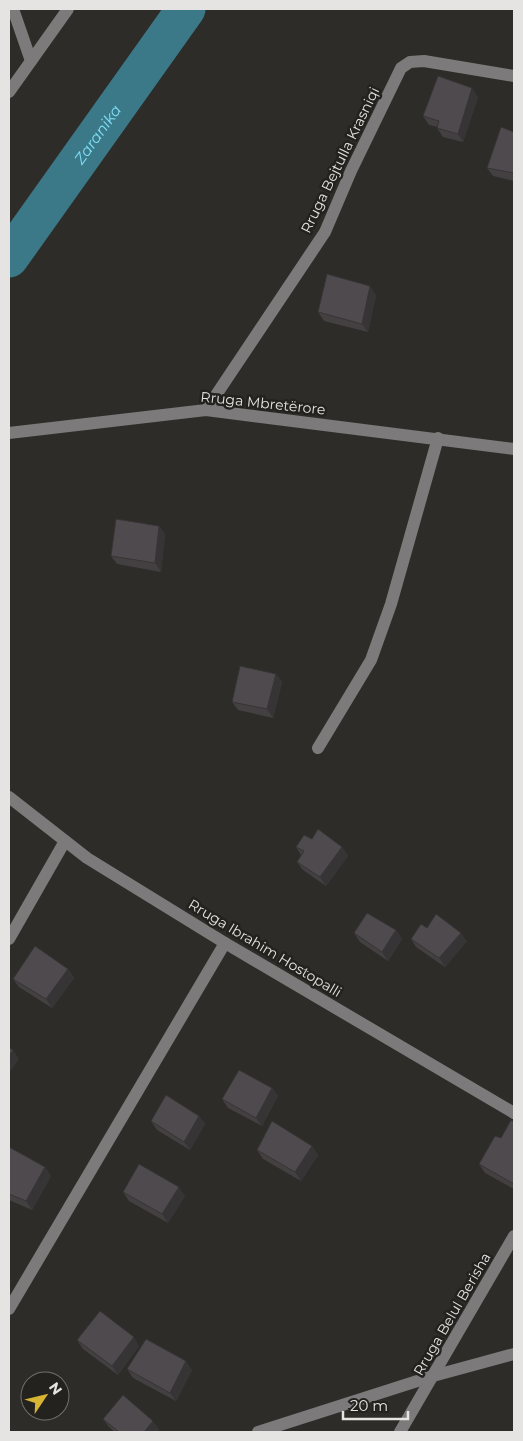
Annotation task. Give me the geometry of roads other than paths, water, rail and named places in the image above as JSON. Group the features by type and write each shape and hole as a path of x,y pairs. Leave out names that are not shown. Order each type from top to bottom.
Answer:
{"street":[{"path":"13,9 31,61"},
{"path":"9,92 68,9"},
{"name":"Rruga Bejtulla Krasniqi","path":"206,410 325,232 351,171 401,68 410,62 424,61 514,76"},
{"name":"Rruga Mbretërore","path":"9,433 206,410 514,449"},
{"path":"318,748 371,660 391,604 438,438"},
{"name":"Rruga Ibrahim Hostopalli","path":"9,797 87,858 225,943 514,1113"},
{"path":"9,938 65,841"},
{"path":"9,1309 225,943"},
{"name":"Rruga Belul Berisha","path":"400,1432 514,1236"},
{"path":"258,1432 433,1376 514,1354"}],"waterway":[{"name":"Zaranika","path":"9,258 186,9"}]}
